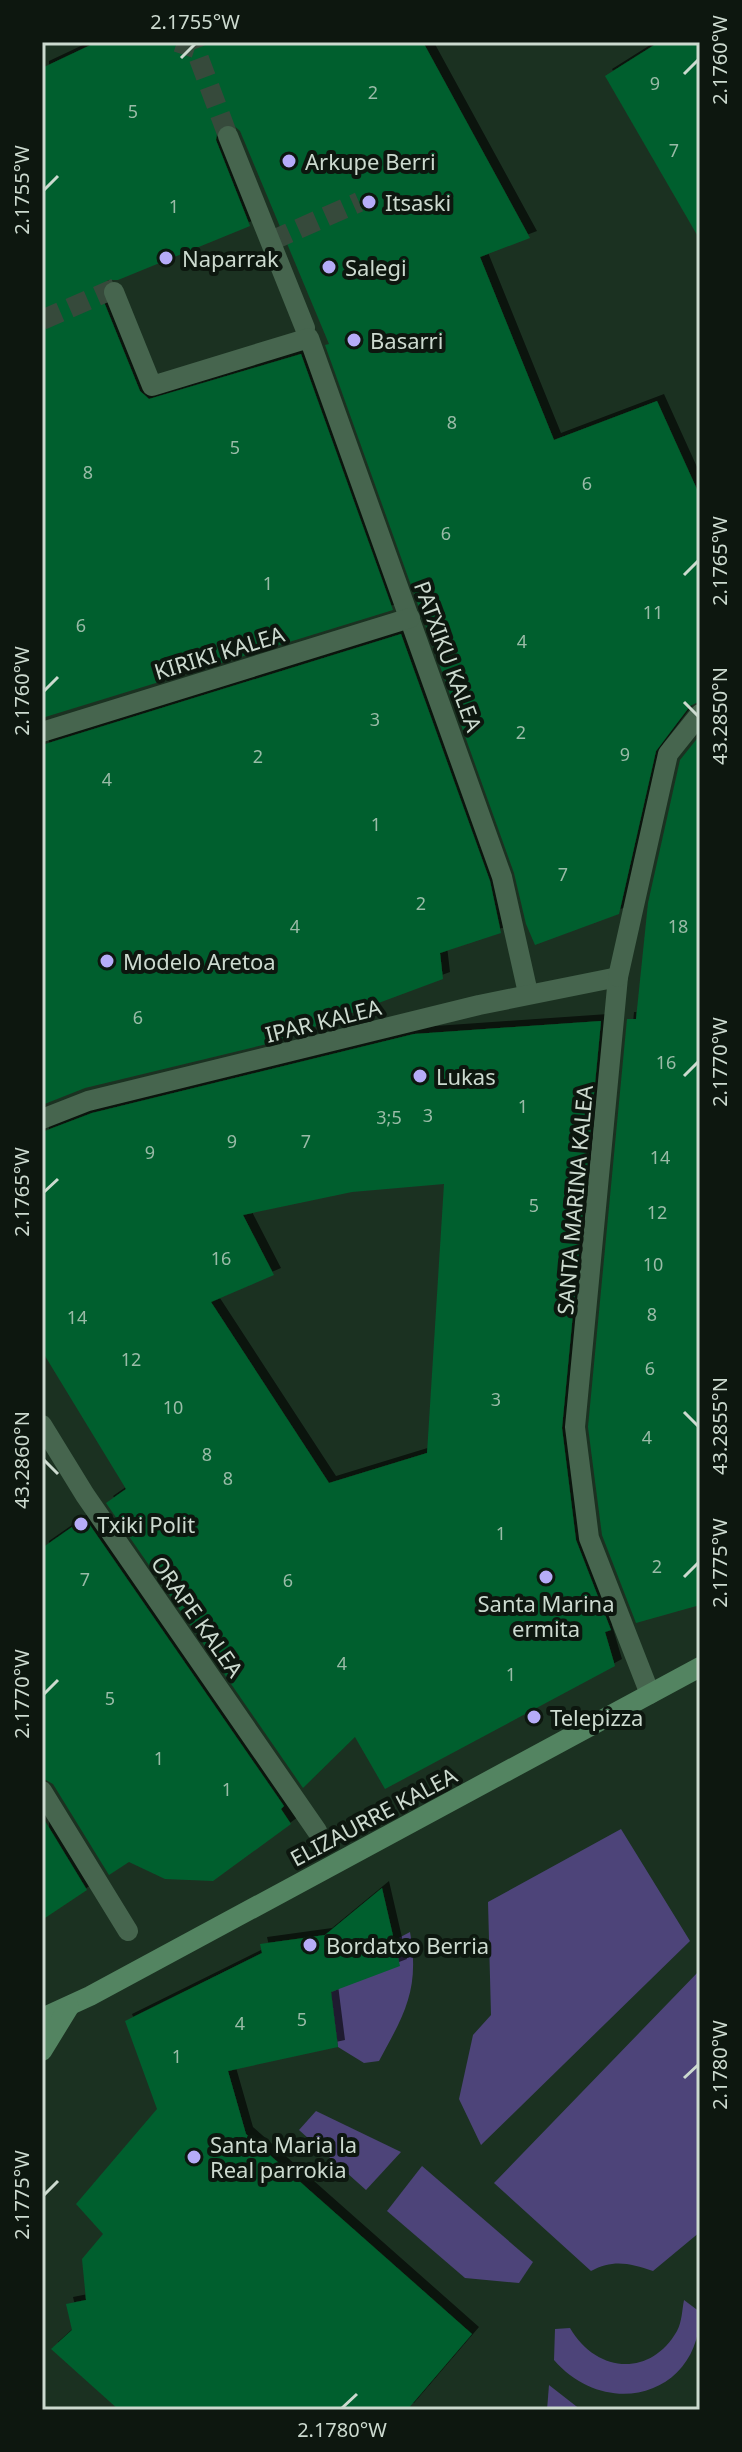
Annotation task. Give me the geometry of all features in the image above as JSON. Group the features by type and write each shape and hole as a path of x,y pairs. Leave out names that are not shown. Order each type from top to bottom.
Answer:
{"main road":[{"name":"ELIZAURRE KALEA","path":"42,2018 69,2007 700,1667"},
{"path":"42,2051 69,2007"}],"street":[{"name":"PATXIKU KALEA","path":"228,136 307,333 502,877 528,993"},
{"path":"114,292 152,386 307,333"},
{"name":"KIRIKI KALEA","path":"42,732 410,618"},
{"name":"SANTA MARINA KALEA","path":"650,1694 589,1538 575,1427 618,977 668,754 700,714"},
{"name":"IPAR KALEA","path":"42,1119 88,1101 528,993 618,977"},
{"name":"ORAPE KALEA","path":"42,1425 85,1495 317,1831"},
{"path":"42,1791 128,1931"}],"shaded area":[{"path":"621,1829 690,1941 481,2145 459,2099 473,2035 491,2015 488,1902"},
{"path":"410,1932 413,1969 408,2000 379,2061 364,2063 338,2047 331,1992 393,1941"},
{"path":"700,1970 700,2232 653,2271 622,2264 591,2271 494,2183"},
{"path":"316,2111 401,2152 366,2190 299,2130"},
{"path":"422,2166 533,2262 519,2283 465,2278 387,2211"},
{"path":"684,2300 700,2312 696,2341 685,2364 668,2380 647,2390 623,2394 599,2390 575,2379 554,2360 555,2329 570,2328 581,2343 608,2361 638,2363 653,2357 677,2331"},
{"path":"549,2385 581,2410 547,2410"}],"building":[{"path":"97,42 423,42 530,238 480,257 554,440 657,401 700,496 700,701 690,706 656,751 619,914 535,945 526,924 514,873 325,345 329,344 240,131 231,123 218,127 216,140 250,226 118,280 108,280 101,289 102,297 140,391 149,399 301,354 393,610 42,718 42,68"},
{"path":"659,42 700,42 700,240 605,76"},
{"path":"401,634 490,881 501,933 440,953 443,979 271,1043 85,1088 42,1105 42,745"},
{"path":"700,735 700,1605 636,1623 602,1535 588,1427 627,1019 636,1019 648,903 680,760"},
{"path":"601,1021 562,1428 576,1540 611,1630 605,1632 615,1666 385,1789 355,1737 303,1788 106,1503 126,1489 42,1351 42,1132 92,1113 414,1034","holes":["444,1184 427,1453 329,1483 211,1302 274,1275 243,1215 352,1192"]},
{"path":"85,1518 284,1806 281,1809 291,1824 213,1881 165,1879 129,1862 109,1875 53,1784 42,1778 42,1548"},
{"path":"42,1816 87,1890 42,1920"},
{"name":"Santa Maria la Real parrokia","path":"382,1888 400,1966 331,1992 338,2047 228,2071 246,2134 472,2334 407,2410 119,2410 51,2349 72,2330 66,2304 86,2300 82,2259 103,2234 76,2204 157,2109 125,2021 262,1953 260,1944 325,1935"}],"tunnel":[{"path":"177,42 195,48 228,136"},
{"path":"271,241 359,202"},
{"path":"42,320 118,287"}],"place":[{"name":"Arkupe Berri","path":"289,161"},
{"name":"Itsaski","path":"369,202"},
{"name":"Naparrak","path":"166,258"},
{"name":"Salegi","path":"329,267"},
{"name":"Basarri","path":"354,340"},
{"name":"Modelo Aretoa","path":"107,961"},
{"name":"Lukas","path":"420,1076"},
{"name":"Txiki Polit","path":"81,1524"},
{"name":"Santa Marina ermita","path":"546,1577"},
{"name":"Telepizza","path":"534,1717"},
{"name":"Bordatxo Berria","path":"310,1945"},
{"name":"Santa Maria la Real parrokia","path":"194,2157"}]}
